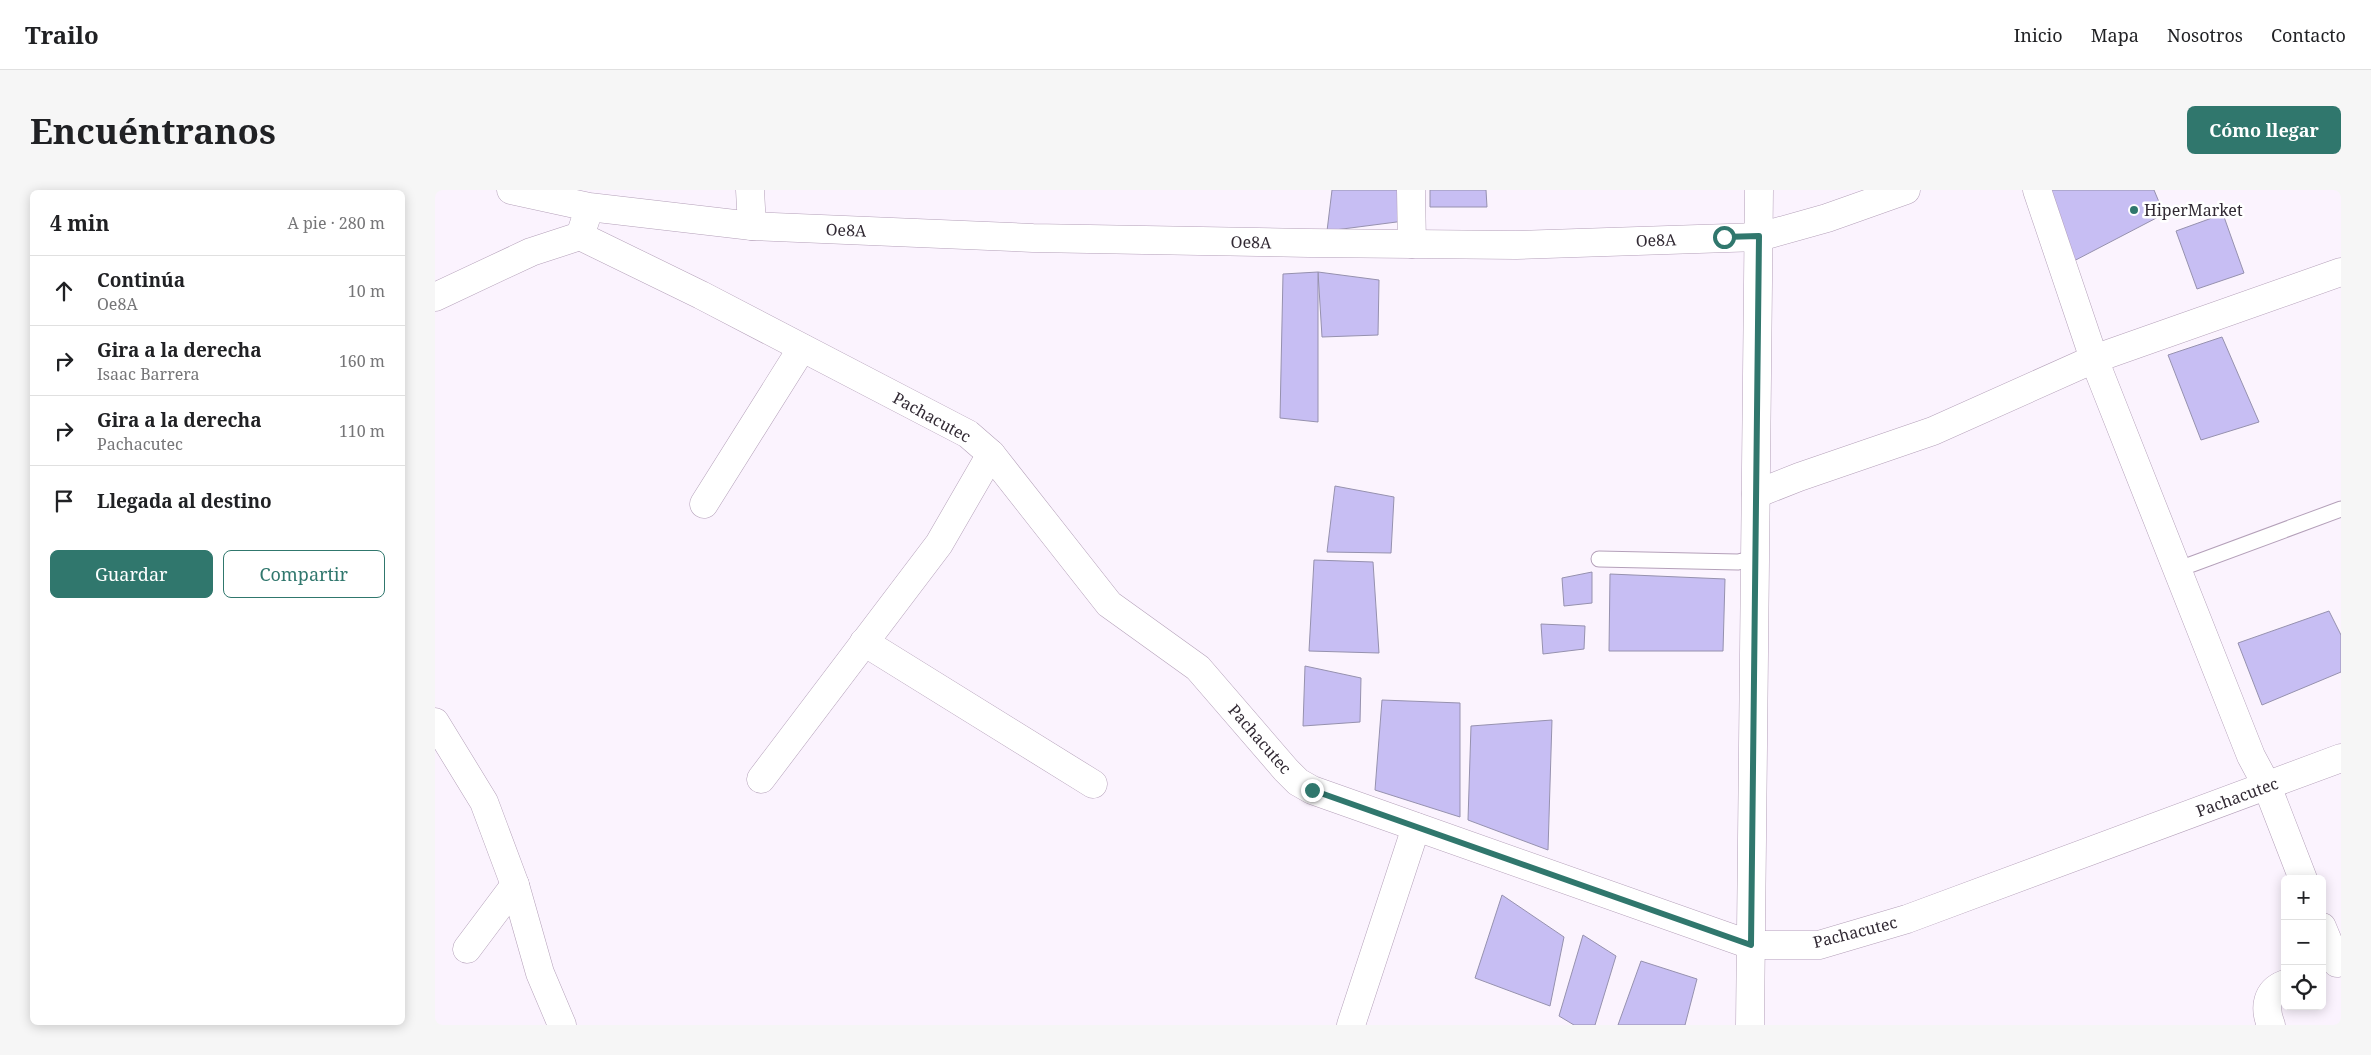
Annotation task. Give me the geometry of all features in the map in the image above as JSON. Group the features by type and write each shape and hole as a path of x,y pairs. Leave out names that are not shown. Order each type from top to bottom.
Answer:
{"street":[{"path":"435,297 531,252 580,236 589,207 511,190"},
{"path":"750,190 752,226"},
{"path":"1411,190 1413,244"},
{"path":"1750,1025 1759,190"},
{"name":"Oe8A","path":"589,207 752,226 1033,238 1516,245 1759,236 1827,218 1906,190"},
{"path":"2037,190 2094,359 2179,569 2251,756 2267,786 2301,875"},
{"name":"Pachacutec","path":"580,236 701,295 968,434 991,454 1109,604 1198,668 1298,782 1312,790 1751,945 1819,945 1907,920 2341,758"},
{"path":"1756,494 1799,477 1933,431 2094,359 2341,272"},
{"path":"704,504 802,348"},
{"path":"761,779 939,544 991,454"},
{"path":"864,642 1093,784"},
{"path":"435,722 484,802 515,885 540,973 562,1025"},
{"path":"1351,1025 1416,827"},
{"path":"467,949 515,885"},
{"path":"2326,941 2333,965"},
{"path":"2271,1025 2266,1013 2268,998 2277,987 2281,986"}],"lane":[{"path":"2179,569 2341,509"},
{"path":"1599,559 1738,562 1755,558"}],"building":[{"path":"1332,190 1407,190 1412,220 1327,231"},
{"path":"1430,190 1486,190 1487,207 1430,207"},
{"path":"2050,190 2154,190 2164,214 2070,263"},
{"path":"2223,214 2244,273 2197,289 2176,231"},
{"path":"1318,272 1379,280 1378,335 1322,337"},
{"path":"1318,272 1318,422 1280,418 1283,274"},
{"path":"2222,337 2259,422 2201,440 2168,355"},
{"path":"1335,486 1394,497 1391,553 1327,552"},
{"path":"1314,560 1373,562 1379,653 1309,651"},
{"path":"1592,572 1592,603 1564,606 1562,578"},
{"path":"1610,574 1725,579 1723,651 1609,651"},
{"path":"2329,611 2341,635 2341,672 2262,705 2238,643"},
{"path":"1541,624 1585,626 1584,649 1543,654"},
{"path":"1305,666 1361,678 1360,722 1303,726"},
{"path":"1382,700 1460,703 1460,817 1375,790"},
{"path":"1552,720 1548,850 1468,820 1471,726"},
{"path":"1502,895 1564,937 1550,1006 1475,978"},
{"path":"1583,935 1616,956 1595,1025 1574,1025 1559,1016"},
{"path":"1641,961 1697,979 1685,1025 1618,1025"}],"place":[{"name":"HiperMarket","path":"2134,210"}],"route":[{"path":"1312,790 1751,945 1759,236 1724,237"}]}
